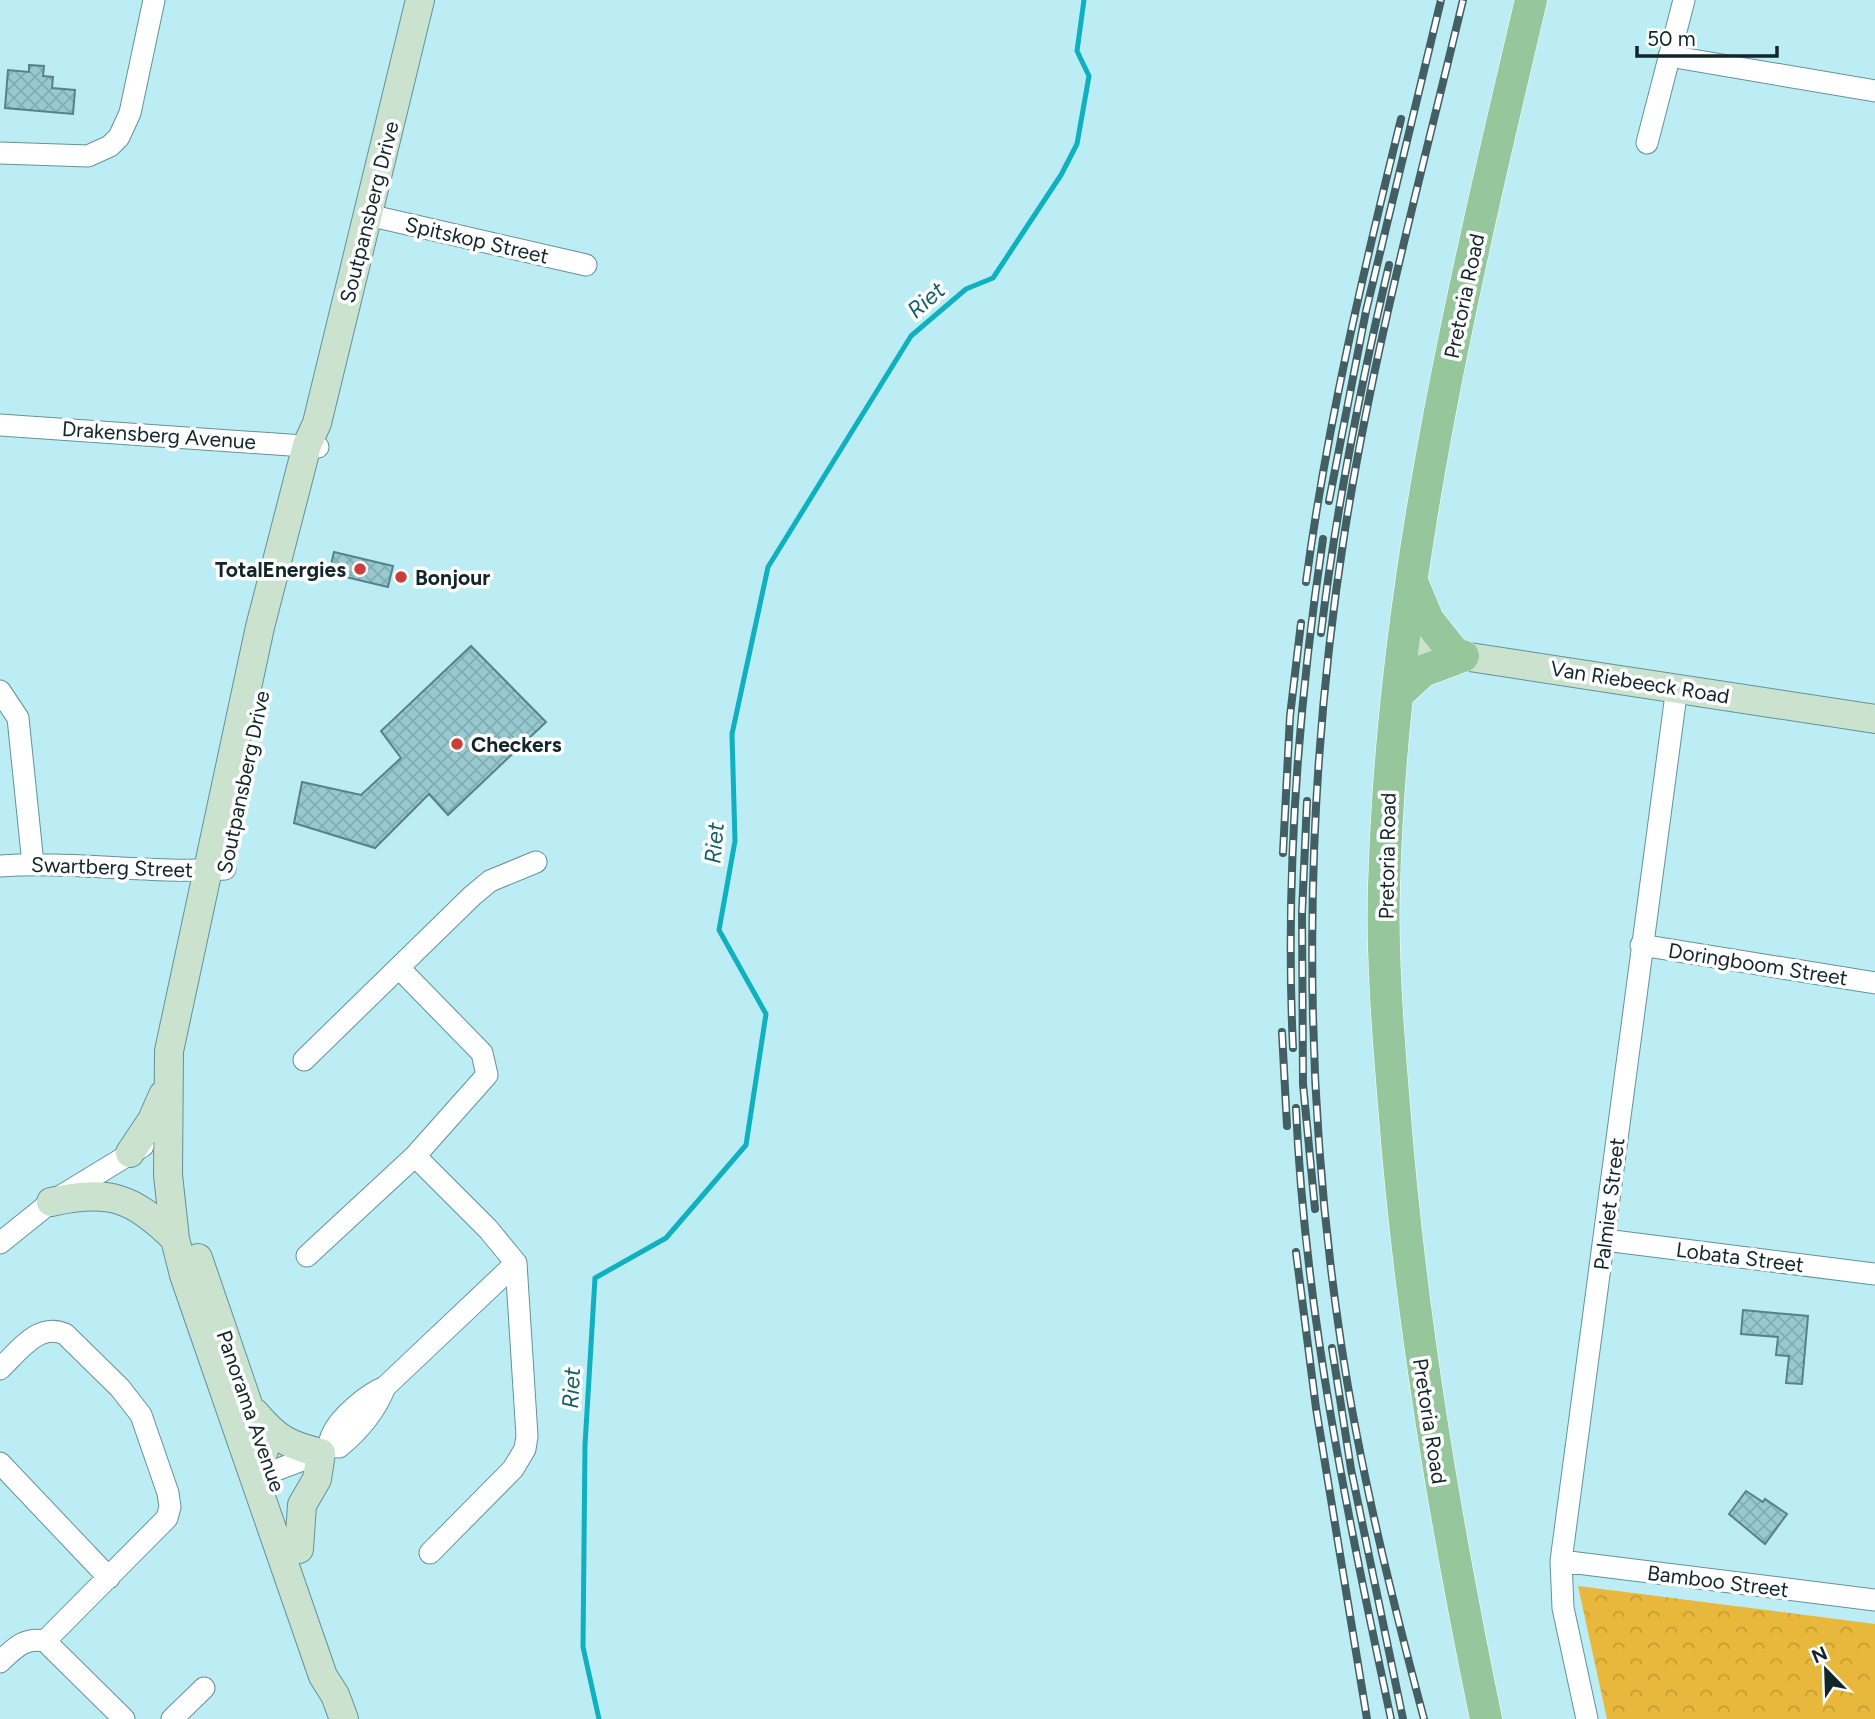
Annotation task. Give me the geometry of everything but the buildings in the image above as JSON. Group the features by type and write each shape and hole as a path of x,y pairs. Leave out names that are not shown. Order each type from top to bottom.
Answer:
{"main road":[{"name":"Pretoria Road","path":"1486,1719 1444,1512 1412,1302 1389,1037 1384,892 1390,754 1412,582 1437,427 1465,281 1531,0"},
{"path":"1398,694 1423,671 1459,655 1428,620 1412,582"}],"street":[{"path":"0,153 88,156 110,146 119,137 130,113 154,0"},
{"name":"Soutpansberg Drive","path":"174,1128 167,1086 172,1029 216,869 276,617 314,438 420,0"},
{"path":"1647,142 1684,0"},
{"path":"1669,56 1875,91"},
{"name":"Spitskop Street","path":"368,215 586,265"},
{"name":"Drakensberg Avenue","path":"0,425 314,438"},
{"name":"Van Riebeeck Road","path":"1405,643 1459,655 1875,719"},
{"name":"Palmiet Street","path":"1587,1719 1563,1608 1561,1562 1677,687"},
{"path":"0,691 18,718 33,864"},
{"path":"304,1060 489,881 536,863"},
{"name":"Swartberg Street","path":"0,866 33,864 216,869"},
{"name":"Soutpansberg Drive","path":"174,1128 185,1035 216,869"},
{"name":"Doringboom Street","path":"1641,945 1875,983"},
{"path":"307,1256 415,1156 482,1084 487,1075 482,1054 400,969"},
{"path":"130,1153 152,1120 167,1086"},
{"path":"0,1243 17,1226 51,1202 174,1128"},
{"name":"Panorama Avenue","path":"174,1128 175,1238 201,1329 263,1475 299,1549 328,1644 340,1707"},
{"name":"Panorama Avenue","path":"174,1128 197,1254 250,1408 263,1475 323,1676 340,1707"},
{"path":"415,1156 488,1229 516,1263 525,1449 513,1469 430,1553"},
{"path":"51,1202 100,1194 120,1198 138,1206 175,1238"},
{"name":"Lobata Street","path":"1605,1240 1875,1274"},
{"path":"263,1475 339,1447 358,1432 379,1404 385,1387 516,1263"},
{"path":"0,1369 35,1335 56,1330 65,1334 120,1388 141,1415 170,1507 167,1518 45,1641"},
{"path":"250,1408 278,1438 290,1445 326,1450"},
{"path":"299,1549 302,1505 317,1479 326,1450"},
{"path":"0,1463 109,1578"},
{"name":"Bamboo Street","path":"1561,1562 1875,1600"},
{"path":"0,1662 19,1643 29,1640 45,1641 124,1719"},
{"path":"172,1719 204,1688"}],"green space":[{"path":"1578,1586 1875,1624 1875,1719 1607,1719"}],"waterway":[{"name":"Riet","path":"599,1719 583,1647 585,1445 595,1278 666,1238 746,1145 766,1014 719,930 735,841 732,734 768,567 911,336 966,289 993,278 1061,175 1077,144 1089,76 1077,51 1084,0"}],"railway":[{"path":"1329,501 1366,311 1441,0"},
{"path":"1424,1719 1377,1532 1341,1343 1319,1141 1312,936 1321,732 1345,530 1369,397 1463,0"},
{"path":"1306,582 1335,407 1401,119"},
{"path":"1321,633 1350,449 1389,265"},
{"path":"1293,1048 1292,857 1300,729 1323,539"},
{"path":"1283,853 1290,716 1301,623"},
{"path":"1307,801 1302,913 1303,1084 1315,1209"},
{"path":"1282,1032 1287,1126"},
{"path":"1296,1108 1301,1185 1319,1339 1344,1491 1391,1719"},
{"path":"1296,1252 1316,1408 1367,1719"},
{"path":"1332,1348 1351,1469 1403,1719"}],"place":[{"name":"TotalEnergies","path":"360,569"},
{"name":"Bonjour","path":"401,577"},
{"name":"Checkers","path":"457,744"}]}
